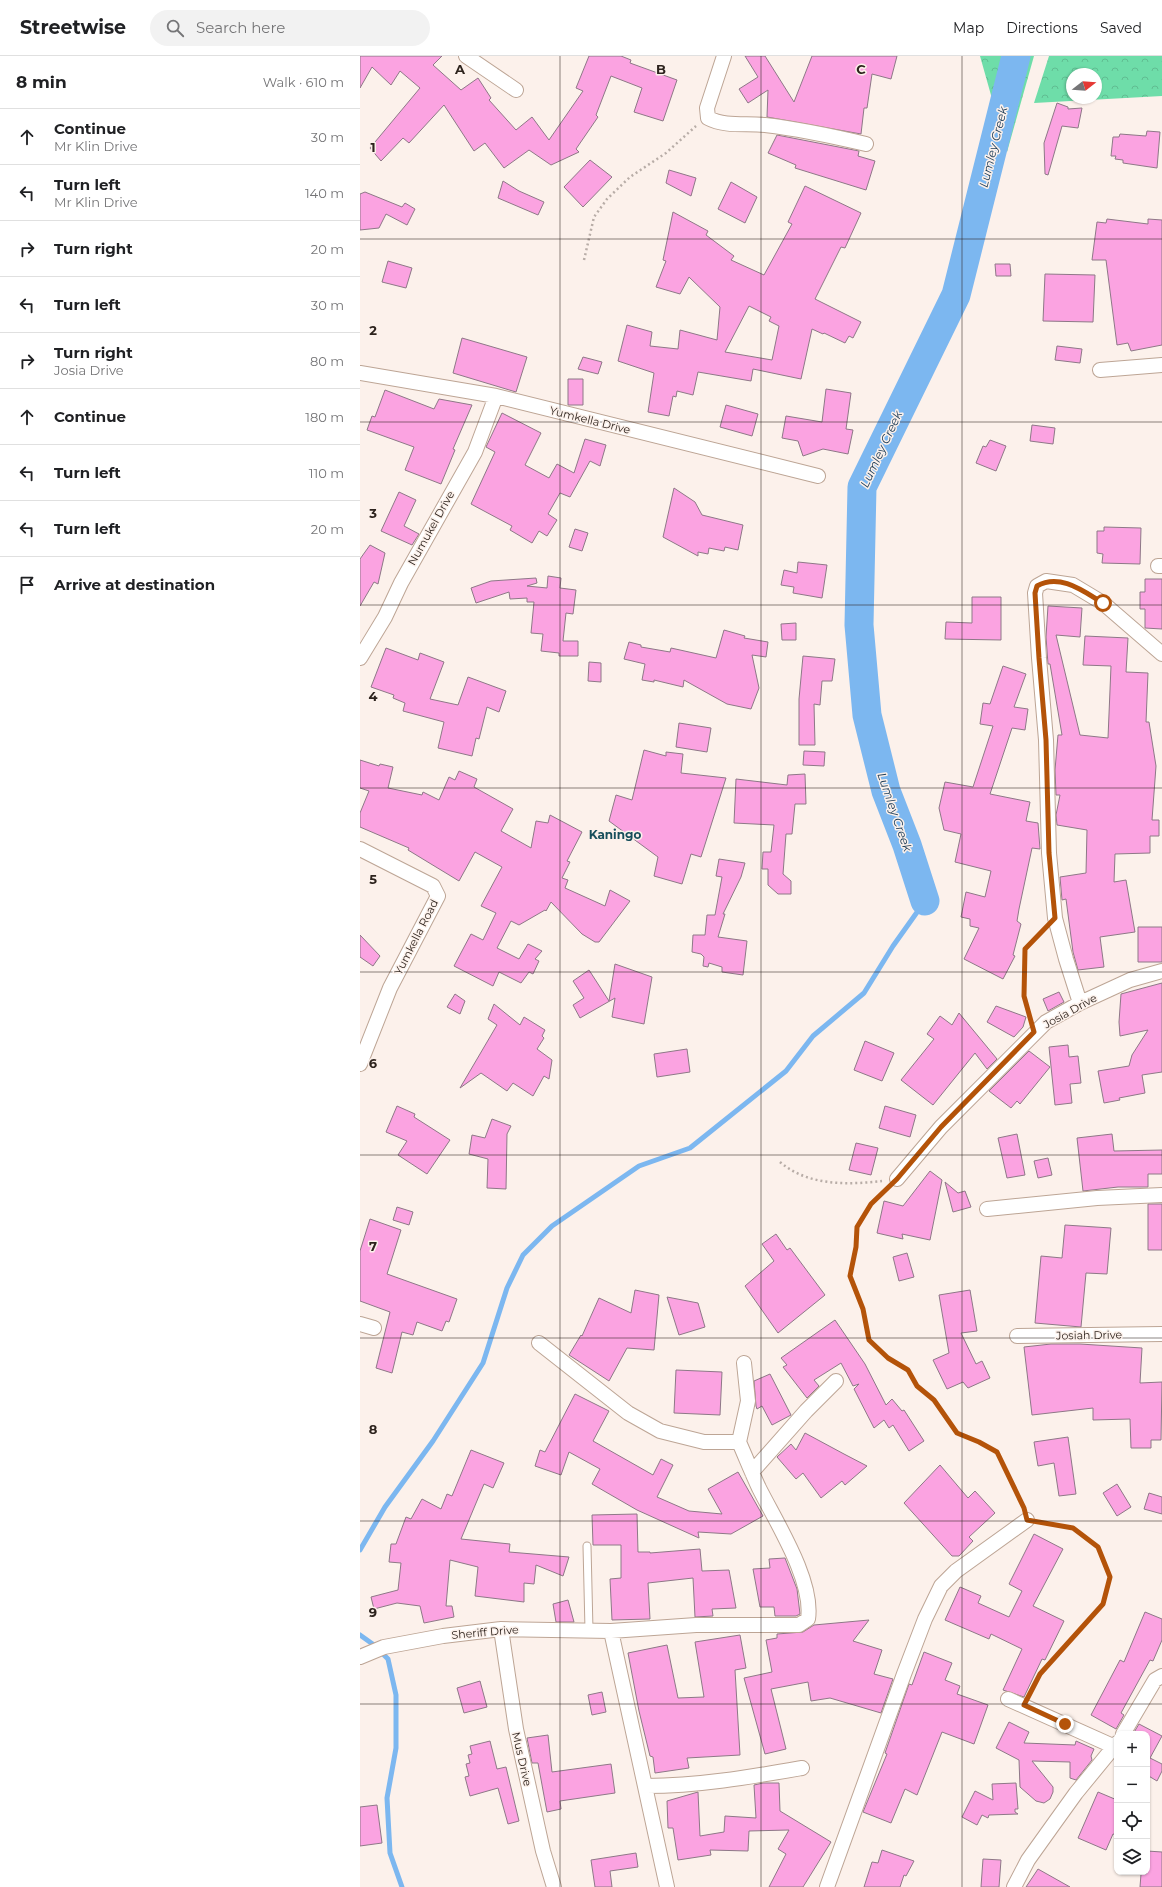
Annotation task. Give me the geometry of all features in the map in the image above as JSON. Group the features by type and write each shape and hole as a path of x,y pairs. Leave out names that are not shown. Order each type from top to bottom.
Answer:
{"street":[{"path":"466,56 516,90"},
{"path":"724,56 707,108 708,118 717,123 764,125 813,132 866,144"},
{"path":"1100,370 1162,365"},
{"name":"Yumkella Drive","path":"360,373 496,396 818,476"},
{"name":"Numukel Drive","path":"360,658 385,617 401,583 475,452 496,396"},
{"path":"1080,1003 1055,918 1049,853 1046,740 1035,593 1037,586 1046,581 1073,584 1103,603 1162,654"},
{"name":"Yumkella Road","path":"360,849 433,886 438,896 390,988 360,1064"},
{"name":"Josia Drive","path":"897,1179 941,1127 1034,1032 1046,1022 1080,1003 1130,980 1162,972"},
{"path":"987,1209 1097,1198 1162,1195"},
{"path":"360,1324 374,1328"},
{"name":"Josiah Drive","path":"1017,1336 1162,1334"},
{"path":"539,1343 628,1413 660,1431 704,1442 739,1442"},
{"path":"744,1363 748,1402 739,1442 752,1472 806,1411 836,1381"},
{"name":"Sheriff Drive","path":"362,1656 384,1648 444,1636 501,1629 611,1631 696,1625 799,1625 808,1619 809,1611 804,1585 789,1546 752,1472"},
{"path":"827,1887 904,1674 925,1620 941,1586 956,1570 1027,1520"},
{"name":"Mus Drive","path":"501,1629 516,1729 543,1851 554,1887"},
{"path":"611,1631 667,1887"},
{"path":"1125,1731 1155,1680 1162,1676"},
{"path":"1008,1699 1114,1744"},
{"path":"1014,1887 1028,1860 1053,1825 1076,1793 1114,1747"},
{"path":"646,1786 674,1786 733,1780 802,1768"}],"lane":[{"path":"587,1546 589,1630"}],"path":[{"path":"584,260 594,217 607,199 630,177 666,153 687,133 708,118"},
{"path":"1034,1032 1024,996 1025,949 1055,918"},
{"path":"780,1162 789,1170 810,1178 836,1183 863,1183 897,1179"},
{"path":"897,1179 871,1204 857,1227 856,1247 850,1276 863,1309 869,1340 888,1358 908,1370 917,1386 934,1400 957,1433 979,1442 997,1452 1024,1508 1027,1520 1073,1528 1098,1547 1110,1577 1103,1604 1040,1674 1024,1705"}],"green space":[{"path":"980,56 1034,56 1007,152"},
{"path":"1049,56 1162,56 1162,96 1102,99 1102,68 1066,68 1066,101 1034,103"}],"building":[{"path":"360,56 442,56 433,65 461,90 478,78 491,98 489,100 516,130 532,117 549,140 583,91 576,88 589,56 621,56 631,60 630,63 677,80 663,121 634,112 642,88 611,76 596,115 598,117 576,149 579,152 551,165 529,150 504,168 485,143 474,151 444,105 409,143 403,138 381,161 370,148 420,88 400,71 391,85 372,67 360,88"},
{"path":"745,56 765,56 794,102 812,56 897,56 891,79 872,74 867,108 864,108 861,134 767,117 768,90 748,103 739,89 758,77"},
{"path":"1057,103 1068,107 1068,109 1082,108 1078,128 1062,126 1048,175 1045,174 1044,143"},
{"path":"1147,131 1160,132 1157,168 1123,163 1123,160 1115,159 1116,156 1111,156 1113,137 1119,137 1120,134 1146,136"},
{"path":"777,135 859,151 858,156 875,161 866,190 795,168 796,165 768,153"},
{"path":"590,160 612,177 583,207 564,187"},
{"path":"669,170 696,178 691,196 666,183"},
{"path":"503,181 519,191 544,202 538,215 498,198"},
{"path":"731,182 757,197 745,223 718,209"},
{"path":"805,186 861,213 845,248 841,247 815,299 861,322 853,338 849,336 845,343 812,329 801,379 753,369 751,381 698,372 693,395 677,391 676,397 673,396 669,416 648,412 654,373 618,361 627,325 652,332 650,346 678,349 680,330 717,340 720,307 689,277 680,294 656,287 666,261 663,260 673,212 708,231 706,235 734,256 731,260 764,275 792,224 788,222","holes":["749,306 771,317 769,321 779,326 772,360 725,352"]},
{"path":"365,192 402,207 405,203 415,209 407,225 386,214 379,228 360,230 360,194"},
{"path":"1107,219 1148,224 1148,219 1162,220 1162,345 1131,351 1128,343 1117,345 1106,260 1092,260 1097,222 1106,223"},
{"path":"388,261 412,268 406,288 382,282"},
{"path":"995,264 1010,264 1011,276 996,276"},
{"path":"1045,274 1095,275 1093,322 1043,321"},
{"path":"462,338 527,357 516,392 453,373"},
{"path":"1057,346 1082,349 1080,363 1055,360"},
{"path":"583,357 602,362 598,374 578,369"},
{"path":"568,379 583,379 583,405 568,405"},
{"path":"826,389 851,393 846,429 853,430 848,454 823,449 803,456 798,441 782,438 786,416 822,422"},
{"path":"385,390 434,409 439,399 472,405 453,449 455,450 441,484 405,470 414,447 367,430 372,416 375,417"},
{"path":"726,405 758,414 752,436 720,427"},
{"path":"502,413 541,433 525,465 549,478 557,464 574,473 585,439 606,445 600,466 590,461 570,497 560,493 548,514 557,520 547,536 539,531 532,543 510,530 512,526 471,504 495,452 486,447"},
{"path":"1032,425 1055,428 1053,444 1030,441"},
{"path":"990,440 1006,446 996,471 976,463 983,446 986,447"},
{"path":"674,488 695,502 702,515 743,525 738,550 725,547 724,551 709,548 708,554 698,552 698,556 663,537"},
{"path":"399,492 416,500 404,526 419,534 412,545 381,531"},
{"path":"1104,527 1141,528 1140,564 1102,563 1103,554 1097,553 1097,531 1104,531"},
{"path":"575,529 588,533 582,551 569,547"},
{"path":"370,545 385,553 378,584 374,582 360,606 360,559"},
{"path":"798,562 827,565 822,598 793,593 794,587 781,585 784,570 797,573"},
{"path":"548,576 561,578 560,588 576,590 573,614 566,613 563,641 578,641 578,656 559,656 559,653 541,651 543,634 531,633 534,602 527,602 527,598 510,599 509,592 476,603 471,588 491,581 536,578 537,583 527,586 547,588"},
{"path":"1145,579 1162,579 1162,629 1145,628 1145,609 1140,609 1140,592 1145,592"},
{"path":"972,597 1001,597 1001,640 945,639 946,622 972,623"},
{"path":"1048,606 1082,608 1080,637 1056,635 1080,735 1108,738 1111,666 1083,665 1085,636 1128,638 1126,672 1148,673 1146,722 1149,722 1156,766 1152,820 1159,820 1159,836 1150,836 1150,853 1115,854 1114,882 1126,880 1135,932 1100,937 1104,967 1078,970 1073,952 1066,899 1062,900 1060,877 1086,873 1087,830 1057,825 1056,815 1060,795 1056,795 1055,770 1058,735 1062,735 1050,664 1048,664 1046,637"},
{"path":"796,623 796,640 782,640 781,624"},
{"path":"724,630 745,636 744,638 768,642 766,657 752,655 759,688 751,709 727,704 684,680 683,687 654,680 654,682 642,680 645,664 624,659 629,642 641,645 641,647 670,652 671,648 716,658"},
{"path":"386,648 418,660 420,653 444,662 430,699 458,705 468,677 506,691 499,712 487,707 479,739 476,738 472,756 438,748 444,722 403,711 405,703 393,698 394,695 371,687"},
{"path":"803,656 835,659 832,681 822,681 820,705 814,704 815,745 799,745 799,699"},
{"path":"589,662 601,663 601,682 588,681"},
{"path":"1003,666 1026,674 1014,707 1028,709 1025,730 1012,728 990,794 1030,802 1026,821 1038,823 1040,849 1032,848 1017,921 1021,924 1013,955 1015,956 1003,979 964,959 979,928 970,926 970,919 961,917 966,892 985,897 991,871 955,862 961,834 944,830 939,808 945,782 973,787 993,726 980,724 983,703 990,704"},
{"path":"679,723 711,728 707,752 676,747"},
{"path":"644,750 666,756 666,752 683,754 681,773 726,778 701,857 691,854 682,884 654,876 658,857 609,821 616,795 632,800"},
{"path":"804,751 825,752 824,766 803,765"},
{"path":"360,760 379,766 380,764 393,767 388,788 422,795 423,792 439,800 449,777 455,780 459,771 477,779 474,787 513,809 501,831 531,848 536,821 548,823 550,815 582,832 567,861 570,862 562,878 568,880 565,888 605,906 610,890 630,901 599,942 595,942 582,934 551,902 546,911 545,910 519,925 511,921 497,948 519,959 528,944 542,951 535,959 539,961 533,974 529,972 521,983 499,972 493,986 454,966 471,934 483,940 496,913 481,906 502,867 475,852 459,881 408,850 409,848 360,827 360,813 369,791 360,788"},
{"path":"805,774 806,804 795,804 792,834 786,834 783,874 791,881 791,894 778,894 768,885 768,869 762,869 763,852 771,852 774,825 734,823 736,779 787,785 788,775"},
{"path":"719,859 745,863 741,877 723,914 725,914 718,937 747,941 743,975 722,972 722,967 709,963 708,967 703,966 704,957 701,954 692,952 693,935 705,935 707,915 715,915 722,877 716,876"},
{"path":"1138,927 1162,927 1162,962 1138,962"},
{"path":"360,935 380,956 373,966 360,957"},
{"path":"615,964 652,977 644,1024 612,1017 615,998 580,1018 573,1005 584,998 573,981 589,970 609,1001"},
{"path":"1162,983 1162,1072 1142,1075 1145,1093 1119,1098 1120,1100 1104,1103 1098,1071 1129,1066 1132,1055 1148,1030 1120,1036 1119,1022 1121,994"},
{"path":"1059,992 1064,1002 1048,1011 1043,999"},
{"path":"455,994 465,1001 460,1014 447,1007"},
{"path":"494,1004 520,1025 524,1017 545,1030 542,1036 544,1038 537,1049 552,1060 549,1079 544,1076 533,1096 513,1083 507,1091 481,1073 460,1088 497,1025 488,1019"},
{"path":"996,1006 1026,1017 1023,1027 1014,1037 987,1022"},
{"path":"959,1013 997,1059 987,1069 975,1053 933,1105 901,1080 934,1039 927,1034 940,1016 952,1025"},
{"path":"865,1041 894,1053 882,1081 854,1070"},
{"path":"1068,1045 1069,1057 1078,1056 1081,1083 1070,1084 1072,1103 1055,1105 1049,1047"},
{"path":"687,1049 690,1072 657,1077 654,1054"},
{"path":"1029,1051 1050,1067 1020,1104 1017,1101 1011,1108 989,1091"},
{"path":"397,1106 415,1114 414,1117 450,1140 427,1174 398,1155 407,1141 386,1132"},
{"path":"885,1106 916,1115 910,1137 879,1128"},
{"path":"492,1119 511,1126 507,1134 506,1189 487,1188 488,1159 469,1154 472,1135 485,1138"},
{"path":"1017,1134 1025,1175 1007,1178 998,1138"},
{"path":"1112,1134 1114,1151 1162,1150 1162,1174 1148,1174 1148,1187 1118,1187 1083,1191 1077,1138"},
{"path":"856,1143 878,1148 871,1175 849,1170"},
{"path":"1048,1158 1052,1175 1038,1178 1034,1161"},
{"path":"930,1171 942,1180 930,1240 902,1234 903,1239 877,1233 884,1201 903,1206"},
{"path":"945,1182 958,1193 965,1191 971,1207 953,1212"},
{"path":"1148,1204 1162,1204 1162,1250 1148,1250"},
{"path":"397,1207 413,1212 409,1225 393,1220"},
{"path":"370,1219 401,1230 387,1274 457,1299 449,1322 446,1321 442,1331 417,1322 413,1335 402,1332 392,1373 376,1368 390,1312 360,1301 360,1251"},
{"path":"1065,1225 1111,1228 1107,1274 1086,1273 1081,1327 1035,1323 1041,1256 1062,1258"},
{"path":"776,1234 787,1250 790,1248 825,1295 778,1333 745,1286 774,1261 762,1244"},
{"path":"907,1253 914,1277 899,1281 893,1257"},
{"path":"635,1290 659,1295 654,1350 627,1348 609,1381 569,1355 581,1335 582,1336 599,1298 631,1313"},
{"path":"970,1290 977,1331 961,1333 976,1364 982,1361 990,1378 968,1388 963,1382 947,1389 933,1360 949,1353 939,1295"},
{"path":"667,1297 698,1303 705,1327 679,1335"},
{"path":"835,1320 865,1364 886,1405 892,1399 902,1411 904,1410 924,1441 909,1451 893,1425 889,1428 884,1420 874,1428 854,1389 859,1384 853,1386 841,1363 814,1380 819,1386 807,1398 783,1367 787,1365 781,1358"},
{"path":"1051,1344 1080,1344 1142,1348 1140,1383 1162,1382 1161,1440 1151,1440 1151,1448 1131,1448 1130,1419 1093,1420 1093,1408 1032,1415 1024,1347"},
{"path":"676,1370 722,1372 720,1415 674,1413"},
{"path":"770,1374 791,1415 772,1425 762,1406 757,1409 754,1381"},
{"path":"575,1394 609,1411 593,1441 653,1475 661,1459 673,1465 657,1497 689,1511 722,1514 708,1489 738,1472 763,1516 731,1534 698,1532 699,1538 637,1510 592,1484 600,1469 569,1452 561,1475 535,1466 540,1450 545,1452"},
{"path":"805,1433 867,1466 845,1485 842,1481 821,1498 803,1473 796,1479 777,1457 791,1444 796,1450"},
{"path":"1068,1437 1076,1494 1059,1496 1054,1463 1038,1466 1034,1442"},
{"path":"471,1450 504,1463 493,1488 484,1484 461,1539 510,1544 509,1552 569,1557 563,1576 536,1565 534,1584 524,1583 524,1602 475,1596 478,1567 450,1560 446,1606 452,1606 454,1617 424,1623 420,1606 397,1603 374,1609 371,1597 398,1590 401,1563 389,1562 391,1544 396,1544 406,1517 411,1519 422,1499 441,1509 447,1494 452,1496"},
{"path":"940,1465 968,1498 975,1491 995,1513 969,1537 973,1541 959,1556 952,1556 904,1503"},
{"path":"1117,1484 1131,1507 1117,1516 1103,1493"},
{"path":"1149,1493 1162,1497 1162,1514 1144,1509"},
{"path":"637,1514 638,1552 650,1553 700,1549 702,1571 729,1570 736,1608 712,1609 713,1616 695,1617 693,1578 648,1583 650,1619 612,1620 610,1579 621,1578 621,1545 593,1545 592,1515"},
{"path":"1034,1534 1063,1549 1033,1606 1064,1621 1045,1660 1042,1659 1024,1697 1003,1690 1022,1649 991,1634 989,1639 945,1620 960,1587 981,1596 978,1603 1009,1617 1022,1591 1009,1584"},
{"path":"785,1558 797,1589 800,1614 796,1616 775,1616 774,1607 760,1607 753,1569 770,1568 769,1559"},
{"path":"568,1600 574,1622 556,1622 553,1604"},
{"path":"1145,1612 1162,1619 1162,1640 1153,1661 1150,1660 1121,1713 1124,1715 1116,1729 1091,1715 1120,1660 1124,1662"},
{"path":"869,1620 853,1641 882,1650 874,1674 893,1679 881,1713 830,1698 811,1701 808,1682 771,1689 786,1749 765,1754 744,1678 772,1672 766,1640 777,1638 777,1634 803,1632 814,1625"},
{"path":"740,1635 746,1668 735,1670 740,1755 687,1758 689,1768 655,1773 653,1757 650,1756 639,1711 628,1653 667,1645 678,1698 704,1697 695,1642"},
{"path":"924,1652 952,1663 945,1680 960,1686 957,1694 988,1705 974,1744 942,1732 917,1795 905,1789 891,1823 863,1812 887,1754 885,1753 909,1684 912,1685"},
{"path":"480,1681 487,1707 464,1713 457,1688"},
{"path":"602,1692 606,1712 592,1715 588,1695"},
{"path":"1009,1722 1029,1732 1024,1743 1075,1745 1076,1741 1094,1749 1091,1756 1092,1760 1076,1780 1070,1778 1070,1762 1032,1761 1053,1787 1053,1792 1050,1799 1044,1803 1036,1801 1020,1787 1019,1760 996,1748"},
{"path":"1139,1724 1162,1736 1150,1758 1150,1731 1135,1731"},
{"path":"548,1735 552,1772 611,1764 615,1793 560,1801 561,1809 547,1812 538,1763 532,1763 527,1738"},
{"path":"490,1741 497,1769 506,1767 519,1821 508,1824 498,1788 470,1796 465,1777 469,1776 466,1764 470,1763 468,1755 472,1754 470,1746"},
{"path":"1150,1758 1162,1764 1162,1771 1157,1781 1150,1777"},
{"path":"763,1783 779,1783 780,1811 831,1842 803,1887 769,1887 786,1854 778,1849 789,1830 749,1831 748,1851 710,1850 711,1855 678,1860 673,1828 668,1828 667,1801 698,1792 700,1836 724,1832 725,1816 756,1818 754,1785"},
{"path":"1016,1783 1018,1809 1015,1809 1015,1812 1018,1814 989,1815 988,1818 982,1815 977,1825 962,1817 975,1791 993,1800 992,1784"},
{"path":"1098,1792 1114,1799 1114,1834 1106,1850 1078,1838"},
{"path":"377,1805 382,1843 360,1846 360,1807"},
{"path":"882,1850 914,1861 906,1876 904,1875 900,1887 864,1887 872,1862 878,1863"},
{"path":"1150,1851 1162,1852 1162,1887 1140,1887 1141,1875 1150,1875"},
{"path":"636,1853 638,1867 610,1871 612,1887 595,1887 591,1860"},
{"path":"983,1859 1001,1860 999,1887 981,1887"},
{"path":"1038,1869 1070,1887 1026,1887"}],"waterway":[{"name":"Lumley Creek","path":"925,901 907,845 886,791 867,715 859,625 862,487 956,295 1016,56"},
{"path":"360,1550 385,1507 433,1441 483,1363 507,1288 523,1255 552,1226 639,1166 690,1148 786,1071 813,1036 864,993 893,946 925,901"},
{"path":"360,1635 374,1645 388,1659 396,1695 396,1748 387,1798 390,1853 402,1887"}],"district":[{"name":"Kaningo","path":"615,834"}],"route":[{"path":"1065,1724 1024,1705 1040,1674 1103,1604 1110,1577 1098,1547 1073,1528 1027,1520 1024,1508 997,1452 979,1442 957,1433 934,1400 917,1386 908,1370 888,1358 869,1340 863,1309 850,1276 856,1247 857,1227 871,1204 897,1179 941,1127 1034,1032 1024,996 1025,949 1055,918 1049,853 1046,740 1035,593 1037,586 1046,581 1073,584 1103,603"}]}
